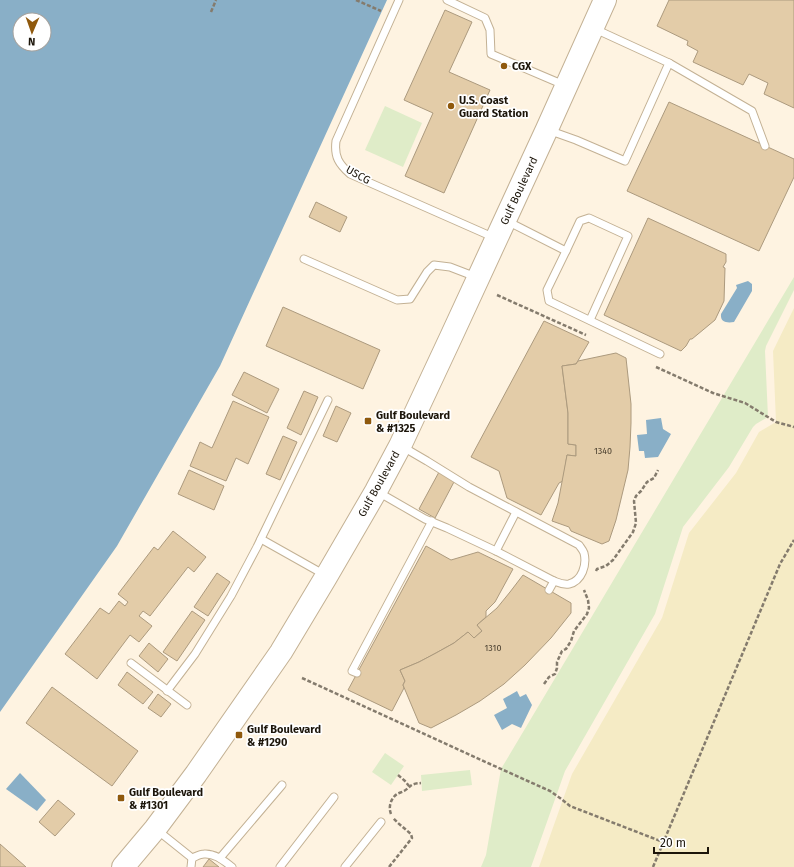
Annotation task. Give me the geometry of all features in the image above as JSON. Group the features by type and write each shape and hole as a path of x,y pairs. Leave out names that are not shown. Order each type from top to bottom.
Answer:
{"main road":[{"name":"Gulf Boulevard","path":"124,867 155,829 196,774 281,652 376,491 400,446 547,130 605,0"}],"lane":[{"name":"USCG","path":"399,0 336,141 335,150 338,160 350,174 566,251"},
{"path":"447,0 485,18 490,30 491,54 566,86"},
{"path":"593,28 669,63 752,111 765,146"},
{"path":"547,130 576,140 625,161 669,63"},
{"path":"590,320 628,236 589,218 580,221 547,290 549,301 660,354"},
{"path":"304,259 397,300 410,299 427,272 434,265 450,267 478,278"},
{"path":"167,690 195,654 231,596 261,539 328,400"},
{"path":"376,491 403,507 496,551 554,581 562,584 570,584 582,574 585,559 583,551 578,545 468,487 400,446"},
{"path":"496,551 516,512"},
{"path":"357,673 352,671 432,521"},
{"path":"261,539 326,576"},
{"path":"549,590 554,581"},
{"path":"131,663 187,705"},
{"path":"220,858 282,785"},
{"path":"280,867 334,797"},
{"path":"345,867 381,822"},
{"path":"155,829 192,858"},
{"path":"192,858 204,854 212,855 220,858 232,867"},
{"path":"190,867 192,858"}],"path":[{"path":"211,12 216,0"},
{"path":"356,0 381,12"},
{"path":"497,295 587,335"},
{"path":"651,364 680,379 713,393 745,403 776,422 794,427"},
{"path":"594,575 597,570 614,560 633,532 636,523 634,501 636,496 647,482 654,478 658,470"},
{"path":"653,867 780,564 794,540"},
{"path":"544,684 549,677 555,674 557,662 562,652 566,649 574,632 587,614 589,608 584,588"},
{"path":"302,678 550,791 570,806 663,842"},
{"path":"398,776 409,786"},
{"path":"389,867 412,838 411,834 396,821 390,811 390,803 393,797 404,791 409,786 421,783"}],"green space":[{"path":"385,106 422,123 403,167 365,150"},
{"path":"794,277 794,290 766,346 765,351 768,417 753,427 729,467 683,527 655,614 565,771 531,867 481,867 486,855 501,769"},
{"path":"385,753 404,766 391,785 372,772"},
{"path":"470,770 472,785 422,791 421,775"}],"sand":[{"path":"794,308 794,867 539,867 572,774 662,618 689,533 736,473 759,432 776,422 773,351"}],"water":[{"path":"0,0 387,0 220,366 117,546 0,712"},
{"path":"748,281 752,284 752,291 734,322 723,321 721,314 737,288 736,285"},
{"path":"661,418 663,429 671,434 658,457 645,458 644,451 639,451 637,435 647,434 646,420"},
{"path":"517,691 520,697 526,694 532,705 521,728 512,724 502,730 494,715 507,708 503,699"},
{"path":"20,773 46,800 37,811 6,789"}],"building":[{"path":"669,0 794,0 794,108 764,94 768,83 749,74 743,85 693,62 698,51 687,45 688,41 657,26"},
{"name":"U.S. Coast Guard Station","path":"445,10 472,22 449,72 490,90 444,193 405,176 433,113 404,100"},
{"path":"669,102 794,159 794,177 759,251 627,191"},
{"path":"316,202 347,217 340,232 309,217"},
{"path":"648,218 726,254 726,262 723,267 725,268 724,301 715,320 692,339 690,339 681,351 604,315"},
{"path":"283,307 380,350 363,389 266,346"},
{"path":"544,321 589,342 576,364 562,366 568,413 568,444 576,445 576,456 567,455 563,481 559,483 541,515 507,498 499,471 471,457"},
{"path":"616,353 626,358 631,404 630,447 628,470 616,520 609,541 602,544 571,531 569,527 552,521 558,503 567,455 576,456 576,445 568,444 568,413 562,366 576,364 578,361"},
{"path":"244,372 279,389 267,413 232,395"},
{"path":"304,391 318,397 301,435 287,428"},
{"path":"233,401 269,417 248,464 236,458 226,481 190,466 200,442 212,448"},
{"path":"336,406 351,413 337,442 323,436"},
{"path":"283,436 297,442 280,480 266,474"},
{"path":"189,470 224,486 214,510 178,494"},
{"path":"439,472 455,480 435,518 419,509"},
{"path":"173,531 206,557 194,572 188,567 150,616 143,611 139,616 152,626 139,642 130,635 97,679 65,654 100,608 109,614 119,601 125,606 128,602 118,594 154,547 158,550"},
{"path":"426,546 451,560 478,552 513,569 495,602 486,611 486,617 477,625 482,631 474,638 468,632 454,643 419,662 400,670 405,681 403,685 404,688 392,711 348,690"},
{"path":"217,573 230,582 208,616 194,607"},
{"path":"523,575 571,603 571,613 551,638 504,684 480,701 431,728 419,723 403,685 405,681 400,670 419,662 454,643 468,632 474,638 482,631 477,625 497,608"},
{"path":"192,611 205,620 177,661 163,652"},
{"path":"149,643 168,659 158,672 139,656"},
{"path":"127,672 153,692 143,704 118,685"},
{"path":"52,687 138,751 112,786 26,723"},
{"path":"158,694 171,704 161,717 148,708"},
{"path":"58,800 75,814 55,836 39,822"},
{"path":"0,844 26,867 0,867"},
{"path":"209,859 219,867 203,867"}],"place":[{"name":"CGX","path":"504,66"},
{"name":"U.S. Coast Guard Station","path":"451,106"},
{"name":"Gulf Boulevard & #1325","path":"368,421"},
{"name":"Gulf Boulevard & #1290","path":"239,735"},
{"name":"Gulf Boulevard & #1301","path":"121,798"}]}
